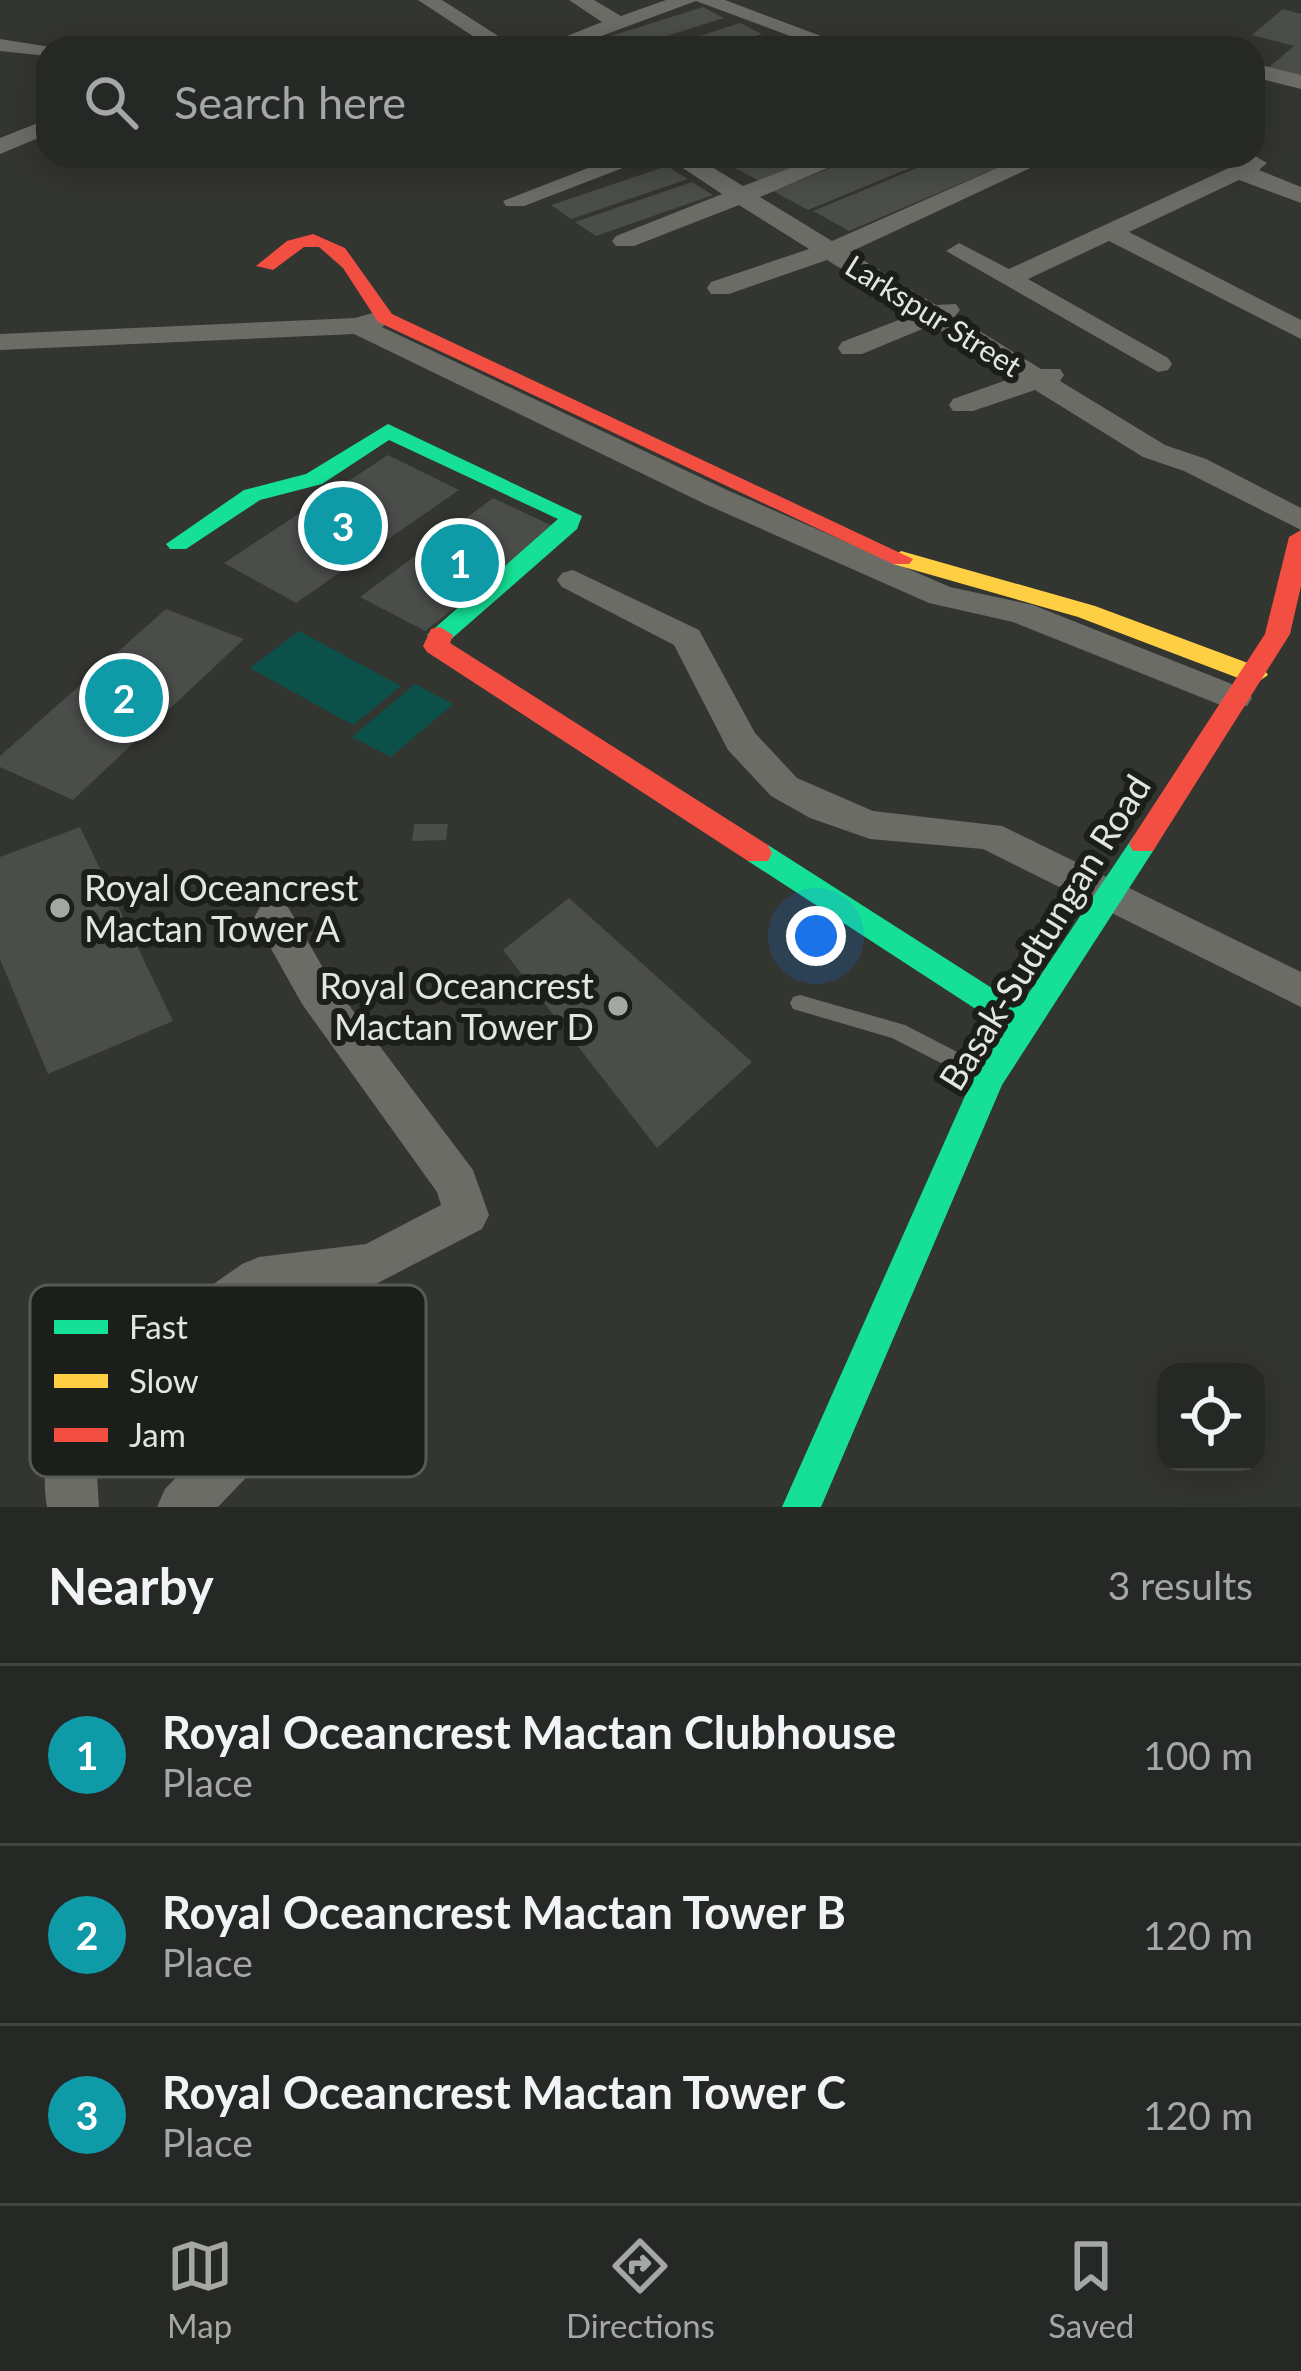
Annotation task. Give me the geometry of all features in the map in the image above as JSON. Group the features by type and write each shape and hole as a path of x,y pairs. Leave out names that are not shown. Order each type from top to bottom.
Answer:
{"street":[{"path":"434,0 488,36"},
{"path":"434,0 499,36"},
{"path":"580,0 620,23"},
{"path":"583,36 686,0"},
{"path":"705,0 804,36"},
{"path":"780,36 792,32"},
{"path":"0,45 36,49"},
{"path":"1265,73 1301,82"},
{"path":"0,116 36,127"},
{"path":"0,147 36,132"},
{"path":"515,200 607,168"},
{"name":"Larkspur Street","path":"699,168 750,195"},
{"name":"Larkspur Street","path":"713,168 1046,376 1154,451 1195,465 1301,520"},
{"path":"625,242 814,168"},
{"path":"720,288 836,249 1017,168"},
{"path":"1008,279 1245,168"},
{"path":"1249,168 1301,196"},
{"path":"1109,231 1301,331"},
{"path":"266,266 299,242 322,240 336,247 371,322"},
{"path":"959,251 1157,364"},
{"path":"852,349 941,313"},
{"path":"0,342 371,322 941,596 1027,604 1245,687"},
{"path":"963,405 1046,376"},
{"path":"178,544 252,495 314,479 388,431 570,516 569,524 441,632 436,646 1022,1023"},
{"name":"Basak-Sudtungan Road","path":"801,1507 989,1078 1277,634 1301,538"},
{"path":"573,580 687,638 741,741 784,787 870,825 989,836 1301,991"},
{"path":"251,1285 259,1279 372,1265 466,1215 457,1184 316,992 274,918"},
{"path":"68,1477 73,1507"},
{"path":"182,1507 211,1477"}],"lane":[{"path":"800,1003 898,1031 989,1078"}],"water":[{"path":"299,631 401,686 353,725 250,668"},
{"path":"415,684 453,704 391,757 352,737"}],"building":[{"path":"703,7 724,18 666,36 611,36"},
{"path":"1283,9 1301,14 1301,77 1268,68 1294,46 1252,35"},
{"path":"740,23 762,34 756,36 700,36"},
{"path":"661,168 688,179 571,219 551,205"},
{"path":"735,168 791,168 759,181"},
{"path":"830,168 910,168 808,210 773,191"},
{"path":"917,168 997,168 849,231 813,211"},
{"path":"692,182 713,195 596,236 575,222"},
{"path":"388,455 459,490 296,603 224,563"},
{"path":"493,498 557,528 425,631 360,597"},
{"path":"166,609 244,639 73,800 0,767 0,756"},
{"path":"414,824 448,824 446,840 412,841"},
{"name":"Royal Oceancrest Mactan Tower A","path":"80,827 173,1021 48,1074 0,959 0,857"},
{"name":"Royal Oceancrest Mactan Tower D","path":"569,898 752,1062 657,1148 503,950"}],"traffic: fast":[{"path":"178,544 252,495 314,479 388,431 570,516 569,524 440,635"},
{"path":"801,1507 989,1078 1143,844"},
{"path":"758,853 1022,1023"}],"traffic: slow":[{"path":"901,559 1087,611 1255,675"}],"traffic: jam":[{"path":"266,266 298,243 326,243 350,264 385,318 901,559"},
{"path":"1143,844 1277,634 1301,537"},
{"path":"440,635 436,646 758,853"}],"place":[{"name":"Royal Oceancrest Mactan Tower C","path":"343,526"},
{"name":"Royal Oceancrest Mactan Clubhouse","path":"460,563"},
{"name":"Royal Oceancrest Mactan Tower B","path":"124,698"},
{"name":"Royal Oceancrest Mactan Tower A","path":"60,908"},
{"name":"Royal Oceancrest Mactan Tower D","path":"618,1006"}]}
